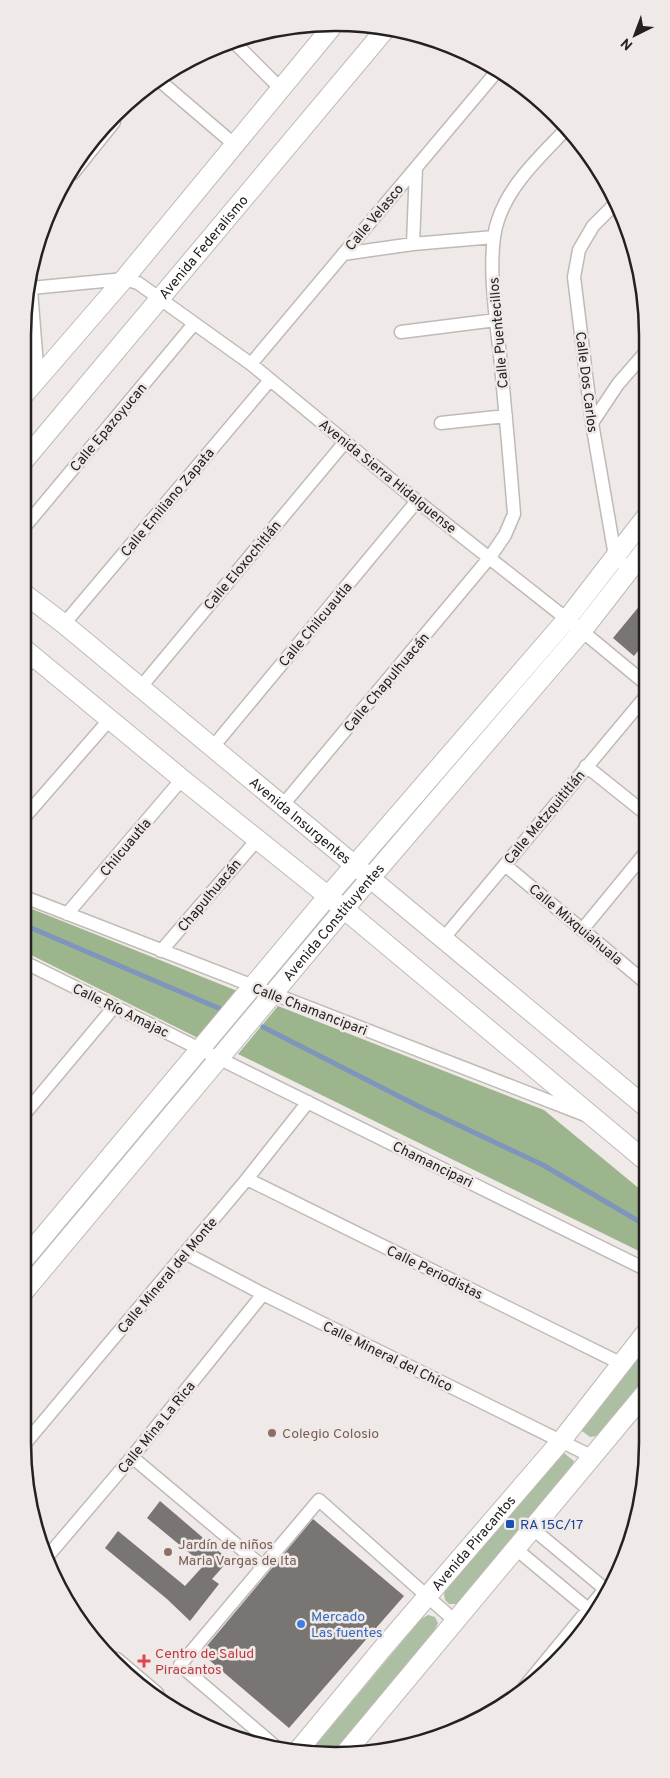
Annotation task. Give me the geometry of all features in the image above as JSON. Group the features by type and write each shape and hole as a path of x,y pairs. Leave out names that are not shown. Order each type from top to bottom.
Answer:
{"street":[{"path":"31,387 124,279 328,31"},
{"name":"Avenida Federalismo","path":"31,452 381,35"},
{"path":"239,46 281,88"},
{"name":"Calle Velasco","path":"251,364 493,76"},
{"path":"163,84 235,145"},
{"name":"Calle Puentecillos","path":"490,557 506,535 514,514 496,320 493,269 494,237 498,219 512,188 562,134"},
{"path":"413,244 416,168"},
{"name":"Calle Dos Carlos","path":"611,208 593,226 579,250 574,277 592,423 615,556"},
{"path":"343,254 413,244 494,237"},
{"path":"36,283 124,279"},
{"name":"Avenida Sierra Hidalguense","path":"124,279 138,283 251,364 639,678"},
{"path":"33,307 38,379"},
{"path":"400,332 496,320"},
{"name":"Calle Epazoyucan","path":"31,519 193,324"},
{"path":"592,423 618,384 639,361"},
{"name":"Calle Emiliano Zapata","path":"64,624 270,380"},
{"path":"441,423 506,416"},
{"name":"Calle Eloxochitlán","path":"140,688 345,442"},
{"name":"Calle Chilcuautla","path":"212,748 418,501"},
{"name":"Avenida Constituyentes","path":"31,1251 354,865 567,619 639,526"},
{"path":"615,556 630,570"},
{"name":"Calle Chapulhuacán","path":"282,806 490,557"},
{"name":"Avenida Constituyentes","path":"31,1284 344,909 582,631 639,558"},
{"name":"Avenida Insurgentes","path":"31,599 64,624 639,1101"},
{"path":"31,654 182,779 344,909 639,1155"},
{"name":"Calle Metzquititlán","path":"443,939 639,704"},
{"path":"31,810 110,720"},
{"path":"586,766 639,808"},
{"name":"Chilcuautla","path":"67,914 182,779"},
{"name":"Chapulhuacán","path":"161,951 257,840"},
{"path":"582,930 639,861"},
{"name":"Calle Mixquiahuala","path":"505,865 639,977"},
{"name":"Calle Chamancipari","path":"31,900 598,1121"},
{"name":"Calle Río Amajac","path":"31,966 219,1058"},
{"path":"31,1106 114,1007"},
{"name":"Chamancipari","path":"219,1058 639,1266"},
{"name":"Calle Mineral del Monte","path":"31,1436 247,1179 308,1102"},
{"name":"Calle Periodistas","path":"247,1179 622,1364"},
{"path":"38,1243 54,1257"},
{"name":"Calle Mineral del Chico","path":"185,1253 593,1457"},
{"name":"Calle Mina La Rica","path":"51,1552 132,1457 264,1294"},
{"name":"Avenida Piracantos","path":"303,1745 561,1441 639,1342"},
{"path":"352,1746 639,1401"},
{"path":"132,1457 263,1567"},
{"path":"266,1739 180,1665 319,1500 456,1621"},
{"path":"533,1529 602,1588"},
{"path":"516,1549 588,1609"},
{"path":"543,1664 594,1602"}],"green space":[{"path":"31,909 240,992 202,1040 31,955"},
{"path":"278,1006 544,1110 639,1188 639,1251 238,1054"},
{"path":"639,1358 639,1386 597,1436 590,1437 582,1431 583,1424"},
{"path":"564,1453 574,1461 571,1468 461,1600 456,1604 449,1604 445,1600 446,1587 555,1456"},
{"path":"428,1615 435,1617 438,1623 435,1630 337,1747 315,1746 421,1619"}],"building":[{"path":"639,606 639,650 634,656 613,638"},
{"path":"160,1501 229,1560 212,1579 219,1584 190,1621 167,1599 105,1548 118,1531 185,1586 204,1565 147,1518"},
{"name":"Mercado Las fuentes","path":"313,1519 404,1596 289,1728 201,1653"}],"waterway":[{"path":"31,928 223,1010"},
{"path":"263,1027 418,1106 543,1165 639,1221"}],"place":[{"name":"Colegio Colosio","path":"272,1433"},
{"name":"RA 15C/17","path":"510,1524"},
{"name":"Jardín de niños Maria Vargas de Ita","path":"168,1552"},
{"name":"Mercado Las fuentes","path":"301,1624"},
{"name":"Centro de Salud Piracantos","path":"144,1661"}]}
